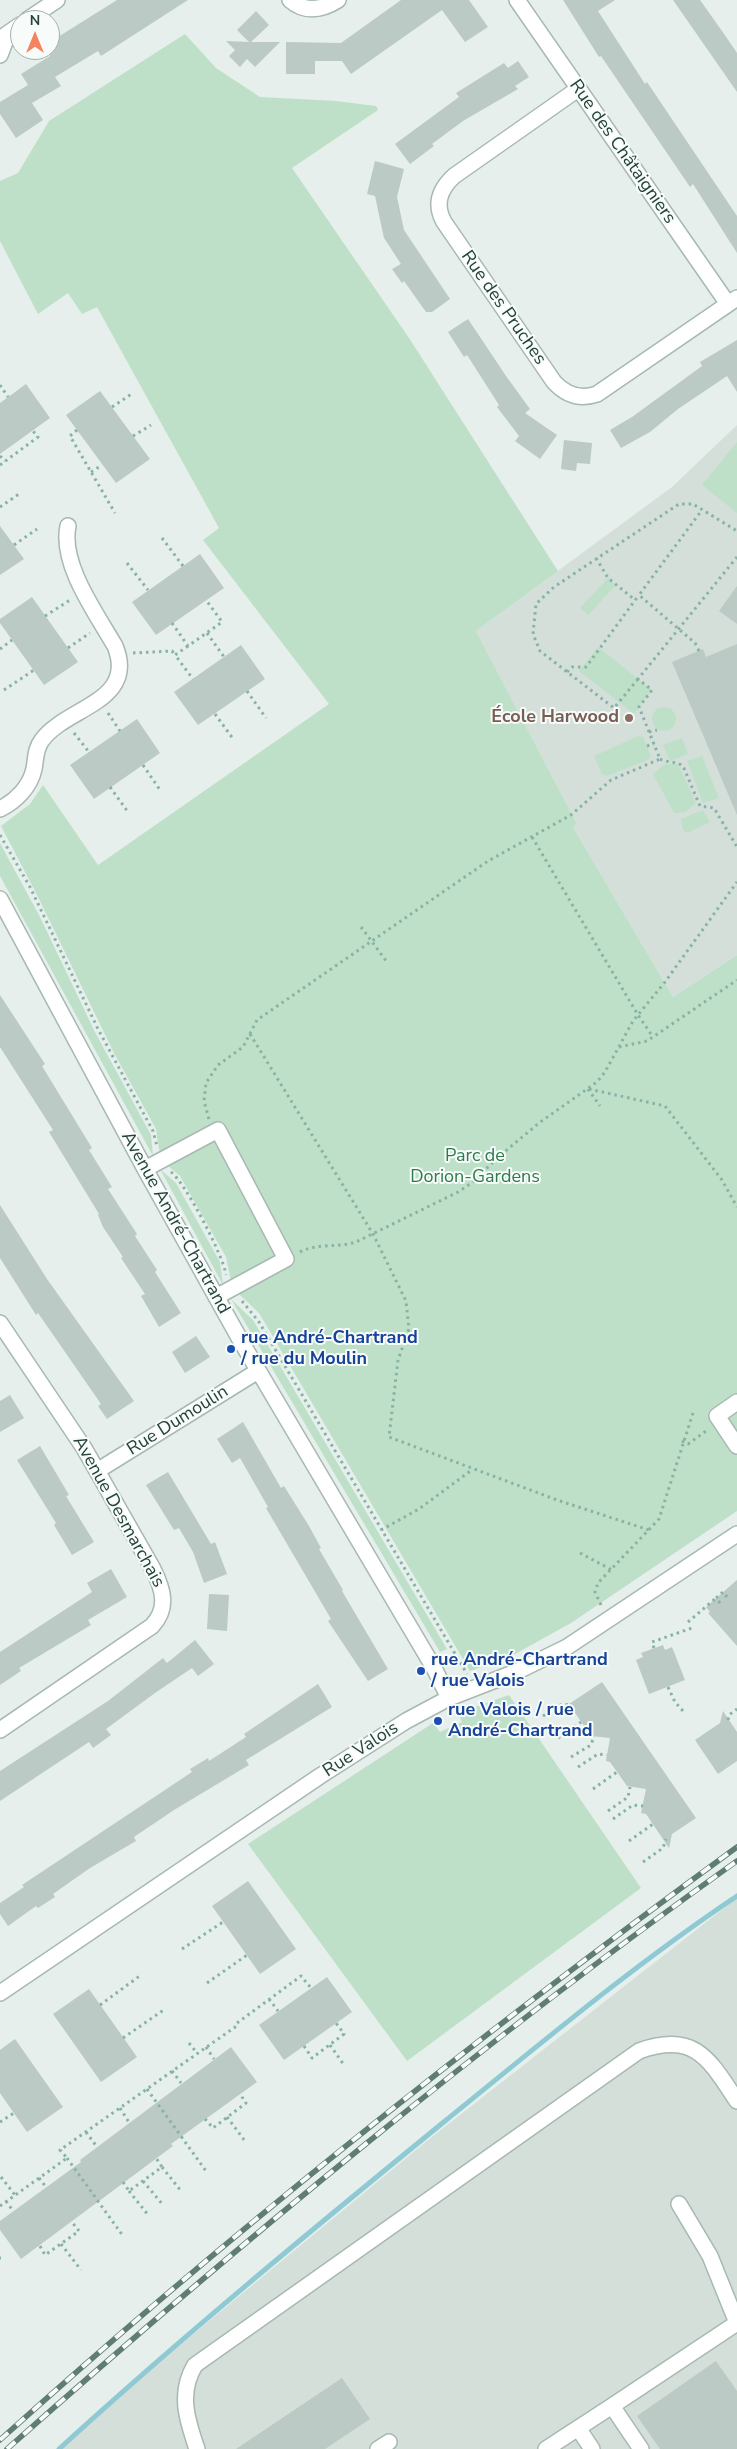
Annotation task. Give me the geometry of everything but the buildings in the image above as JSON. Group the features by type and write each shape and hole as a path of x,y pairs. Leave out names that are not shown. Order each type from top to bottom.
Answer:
{"street":[{"path":"42,10 57,0"},
{"path":"290,0 300,8 310,10 321,8 338,0"},
{"name":"Rue des Châtaigniers","path":"517,0 578,89 733,301"},
{"path":"0,55 9,32"},
{"name":"Rue des Pruches","path":"578,89 454,176 443,188 438,209 444,222 545,369 561,389 568,393 583,397 597,394 733,301"},
{"path":"0,810 16,798 28,784 42,740 107,694 118,676 119,660 115,646 69,559 66,542 68,526"},
{"name":"Avenue André-Chartrand","path":"0,899 216,1297 434,1668 449,1698"},
{"path":"145,1169 218,1130 286,1259 216,1297"},
{"name":"Avenue Desmarchais","path":"0,1323 54,1401 97,1471 158,1580 164,1601 160,1614 152,1626 0,1730"},
{"name":"Rue Dumoulin","path":"97,1471 258,1371"},
{"path":"737,1402 717,1416 737,1446"},
{"name":"Rue Valois","path":"0,1993 320,1776 406,1721 449,1698 525,1668 568,1647 737,1534"},
{"path":"197,2449 185,2414 185,2390 189,2375 195,2365 639,2051 655,2046 692,2048 705,2056 713,2064 737,2101"},
{"path":"546,2449 737,2323 710,2256 679,2204"},
{"path":"612,2406 641,2449"},
{"path":"578,2428 592,2449"}],"path":[{"path":"0,385 8,397"},
{"path":"112,407 133,393"},
{"path":"133,436 151,425"},
{"path":"77,430 70,436 115,513"},
{"path":"0,465 38,438 33,431"},
{"path":"0,456 5,461"},
{"path":"91,472 102,465"},
{"path":"0,507 19,494"},
{"path":"737,531 693,504 679,504 596,558 542,597 536,604 533,613 535,642 540,651 614,708 737,557"},
{"path":"567,672 572,667 586,667 702,510"},
{"path":"14,545 37,529"},
{"path":"162,538 183,566"},
{"path":"596,558 608,578 635,600"},
{"path":"127,563 148,590"},
{"path":"639,594 695,643 699,651"},
{"path":"45,616 72,598"},
{"path":"175,655 222,622 206,600"},
{"path":"172,624 188,646"},
{"path":"68,648 90,632"},
{"path":"207,632 224,657"},
{"path":"0,649 12,640"},
{"path":"128,653 172,651 193,679"},
{"path":"4,690 34,670"},
{"path":"638,679 652,690 639,707 660,759"},
{"path":"247,691 266,718"},
{"path":"104,708 120,731"},
{"path":"215,714 234,740"},
{"path":"71,730 89,752"},
{"path":"649,732 656,730"},
{"path":"647,746 654,744"},
{"path":"212,1125 204,1101 206,1083 218,1065 243,1047 257,1020 488,861 571,815 611,780 660,759 674,761 683,766 701,805 714,808 737,847"},
{"path":"143,765 160,790"},
{"path":"110,787 128,812"},
{"name":"Avenue André-Chartrand","path":"0,834 30,887 102,1037 153,1131 157,1150"},
{"path":"532,837 653,1037"},
{"path":"309,1247 344,1246 373,1234 473,1182 496,1159 539,1123 588,1088 605,1072 638,1015 665,982 737,882"},
{"path":"361,927 387,962"},
{"path":"619,1047 647,1042 737,980"},
{"path":"250,1034 373,1234 406,1301 409,1329 398,1360 389,1438 557,1500 649,1530"},
{"path":"588,1088 600,1106"},
{"path":"588,1088 665,1106 722,1180 737,1207"},
{"name":"Avenue André-Chartrand","path":"167,1169 178,1178 221,1256 227,1280"},
{"name":"Avenue André-Chartrand","path":"240,1299 259,1322 467,1673"},
{"path":"271,1355 277,1354"},
{"path":"601,1606 595,1592 598,1582 612,1570 659,1519 693,1413"},
{"path":"684,1442 688,1444 714,1426"},
{"path":"381,1530 419,1509 474,1469"},
{"path":"580,1553 612,1570"},
{"path":"688,1622 723,1592 727,1597"},
{"path":"716,1598 720,1603"},
{"path":"654,1648 652,1642 692,1628"},
{"path":"668,1687 675,1702 683,1711"},
{"path":"543,1716 562,1704 571,1705"},
{"path":"728,1720 729,1715 736,1711"},
{"path":"558,1738 581,1722"},
{"path":"571,1758 591,1745 594,1736"},
{"path":"578,1767 598,1754 607,1755"},
{"path":"593,1789 617,1772"},
{"path":"608,1811 628,1797 630,1787"},
{"path":"614,1819 633,1805 642,1806"},
{"path":"629,1841 653,1824"},
{"path":"643,1862 663,1848 666,1839"},
{"path":"182,1949 224,1922"},
{"path":"207,1983 246,1955"},
{"path":"100,2005 141,1975"},
{"path":"124,2236 60,2150 197,2054 301,1976 311,1988"},
{"path":"269,1999 278,2011"},
{"path":"124,2038 165,2009"},
{"path":"304,2046 312,2058 344,2034 336,2023"},
{"path":"189,2043 197,2054"},
{"path":"330,2045 344,2064"},
{"path":"206,2047 214,2059"},
{"path":"172,2071 181,2083"},
{"path":"147,2089 206,2171"},
{"path":"205,2119 213,2128 227,2118 246,2103 240,2094"},
{"path":"120,2108 130,2124"},
{"path":"0,2122 14,2113"},
{"path":"227,2118 245,2141"},
{"path":"86,2132 97,2147"},
{"path":"0,2206 67,2158"},
{"path":"156,2158 181,2191"},
{"path":"129,2192 162,2167"},
{"path":"1,2177 15,2195"},
{"path":"39,2178 46,2187"},
{"path":"144,2181 163,2205"},
{"path":"123,2182 149,2216"},
{"path":"6,2202 13,2211"},
{"path":"40,2246 45,2255 79,2231 72,2222"},
{"path":"61,2244 81,2270"}],"shaded area":[{"name":"École Harwood","path":"737,425 737,955 673,997 573,827 577,824 476,631 672,487"},
{"path":"737,1898 737,2449 59,2449 93,2417 428,2140"}],"green space":[{"name":"Parc de Dorion-Gardens","path":"185,34 216,68 260,97 336,101 376,106 378,110 292,168 409,338 558,571 476,631 577,824 573,827 673,997 737,955 737,1511 571,1623 515,1654 470,1671 259,1313 239,1294 231,1281 226,1257 180,1176 167,1165 160,1155 156,1129 114,1053 1,826 30,804 43,785 98,865 329,704 203,540 219,528 97,307 82,314 68,293 38,314 0,241 0,181 18,173 49,121"},
{"path":"737,442 737,513 702,485"},
{"path":"608,578 616,585 588,615 580,608"},
{"path":"598,647 652,690 634,714 579,671"},
{"path":"664,707 673,710 676,719 673,728 664,731 655,728 652,719 655,710"},
{"path":"638,736 643,737 651,756 648,760 607,776 602,774 594,756"},
{"path":"682,738 688,754 670,761 663,745"},
{"path":"702,756 719,798 703,803 687,761"},
{"path":"665,764 678,764 696,803 685,812 674,813 653,774"},
{"path":"703,810 710,822 687,833 683,830 681,819"},
{"path":"0,843 40,917 95,1032 151,1135 153,1156 0,876"},
{"path":"160,1169 176,1183 220,1262 223,1285"},
{"path":"231,1299 253,1320 447,1649 440,1652"},
{"path":"509,1695 641,1888 407,2061 248,1844 433,1723 440,1732 462,1722 458,1713"}],"waterway":[{"path":"59,2449 202,2323 445,2121 625,1977 737,1896"}],"railway":[{"path":"0,2440 178,2284 361,2134 547,1988 737,1847"},
{"path":"7,2449 184,2295 364,2145 548,2000 737,1861"}],"place":[{"name":"École Harwood","path":"629,718"},
{"name":"rue André-Chartrand / rue du Moulin","path":"231,1349"},
{"name":"rue André-Chartrand / rue Valois","path":"421,1671"},
{"name":"rue Valois / rue André-Chartrand","path":"438,1721"}]}
